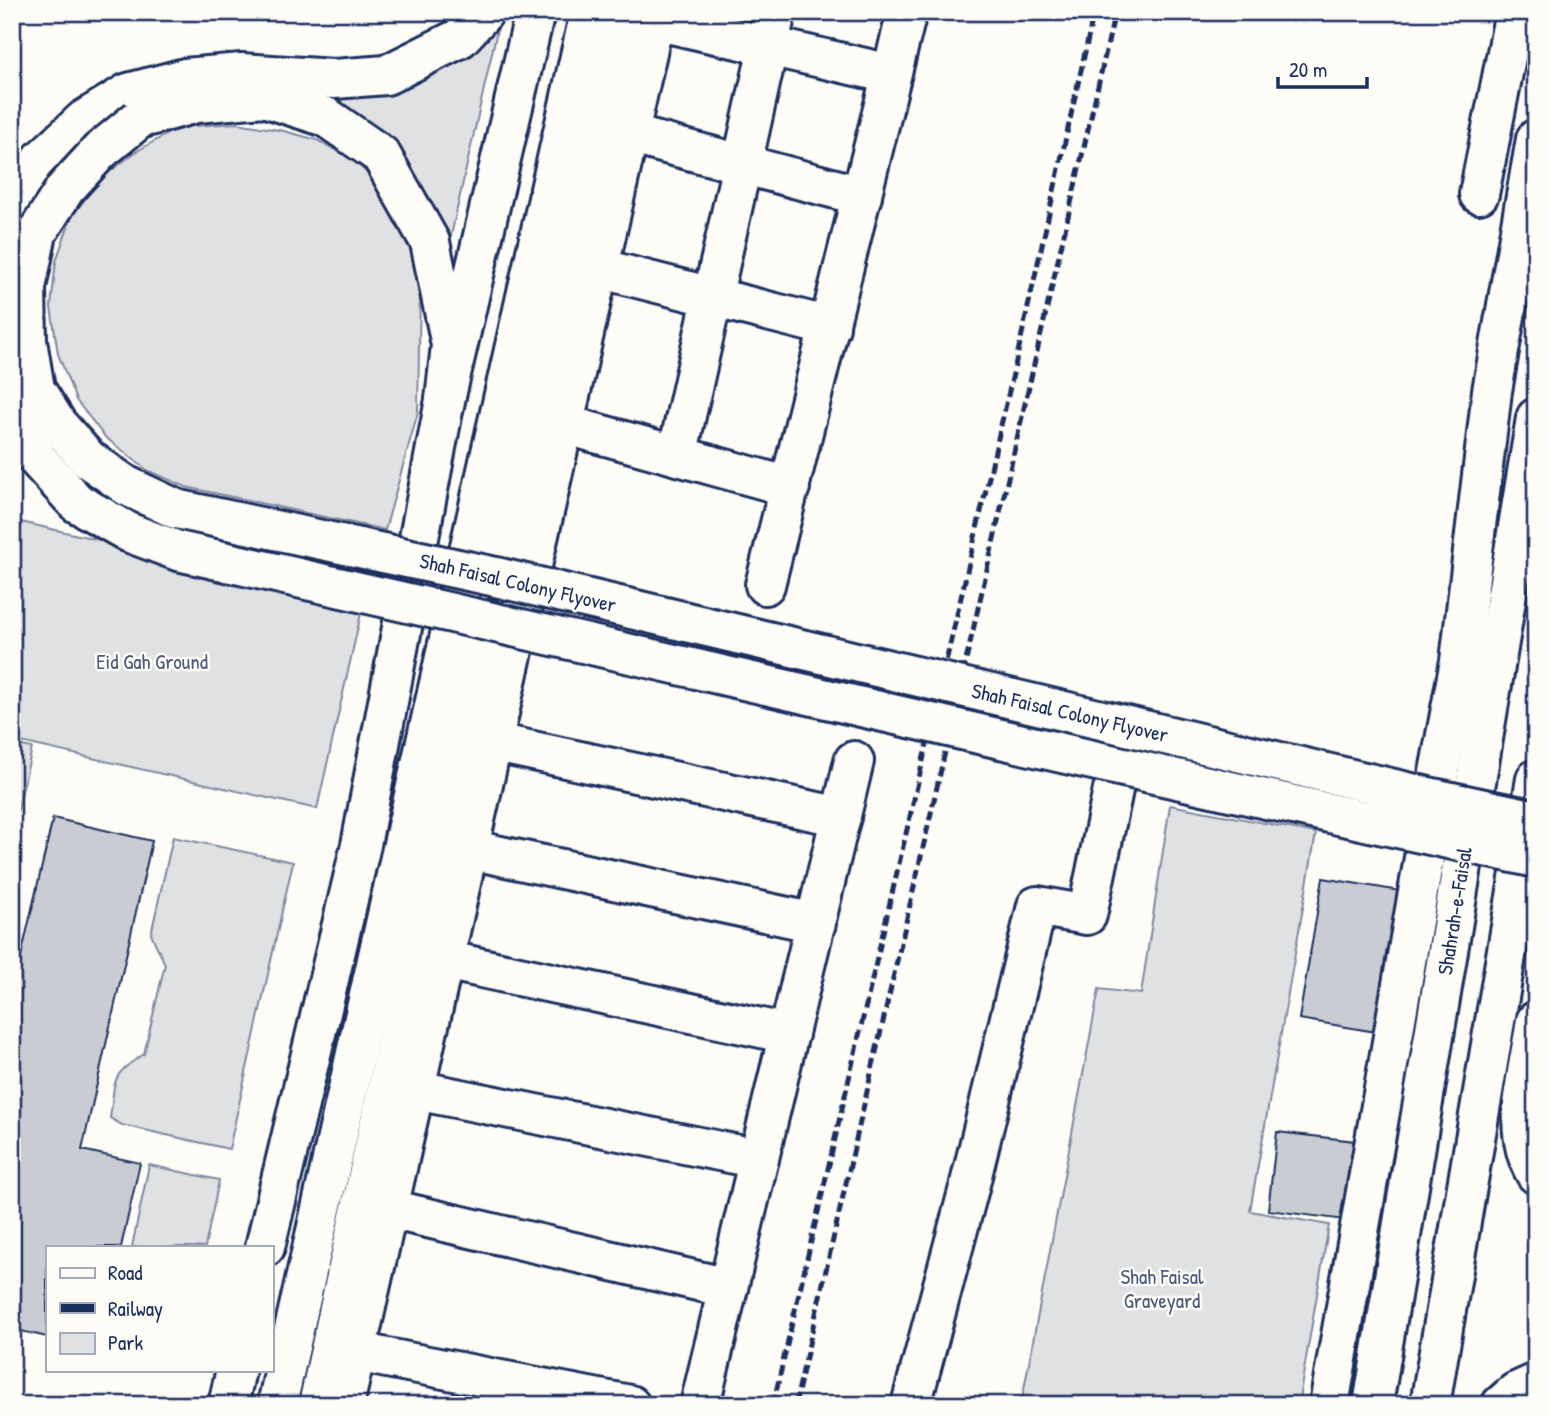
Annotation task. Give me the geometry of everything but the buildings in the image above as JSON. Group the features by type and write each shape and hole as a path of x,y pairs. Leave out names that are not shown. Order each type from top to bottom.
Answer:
{"main road":[{"path":"12,207 42,159 84,120 128,93 185,78 242,73 334,79 386,75 460,37 484,12"},
{"path":"265,1246 361,845 445,400 535,12"},
{"path":"277,1405 590,12"},
{"path":"765,585 907,12"},
{"path":"1479,194 1515,12"},
{"path":"644,15 772,29 891,74"},
{"path":"344,1405 628,134 644,15"},
{"path":"496,577 644,15"},
{"path":"677,456 772,29"},
{"name":"Shah Faisal Colony Flyover","path":"445,400 451,345 430,242 381,155 326,117 264,97 196,103 139,119 100,151 65,189 37,233 26,288 27,341 35,389 57,424 88,459 127,486 176,509 496,577 1431,817 1536,858"},
{"path":"628,134 862,196"},
{"path":"1329,1405 1460,662 1492,391 1536,139"},
{"path":"598,268 830,327"},
{"name":"Shahrah-e-Faisal","path":"1373,1405 1536,418"},
{"name":"Shah Faisal Colony Flyover","path":"12,420 38,460 77,503 130,533 177,551 489,620 1118,766 1431,817 1536,820"},
{"path":"563,424 790,487"},
{"path":"318,1405 489,620"},
{"path":"491,742 841,817"},
{"path":"700,1405 854,761"},
{"path":"911,1405 970,1188 1037,906 1087,915 1118,766"},
{"path":"1430,1405 1536,779"},
{"path":"468,849 816,923"},
{"path":"444,960 789,1034"},
{"path":"1536,1021 1522,1119 1528,1161 1536,1174"},
{"path":"416,1090 759,1159"},
{"path":"388,1209 728,1288"},
{"path":"356,1352 630,1405"},
{"path":"228,1405 236,1372"},
{"path":"1501,1405 1516,1392 1536,1383"}],"green space":[{"path":"500,17 446,258 433,207 385,137 288,88"},
{"path":"237,123 317,140 353,159 383,190 407,237 420,283 418,412 385,530 186,487 147,470 105,437 76,400 58,354 51,307 56,261 71,218 100,179 137,151 180,127"},
{"name":"Eid Gah Ground","path":"12,520 364,600 317,809 12,740"},
{"path":"12,744 32,748 12,836"},
{"name":"Shah Faisal Graveyard","path":"1170,805 1316,833 1250,1211 1329,1225 1298,1405 1021,1405 1099,989 1141,994"},
{"path":"173,837 293,862 229,1149 122,1125 110,1118 114,1086 119,1074 144,1054 165,964 151,934"},
{"path":"149,1165 219,1180 205,1246 132,1246"}],"railway":[{"path":"773,1405 1016,361 1094,12"},
{"path":"795,1405 1115,12"}]}
